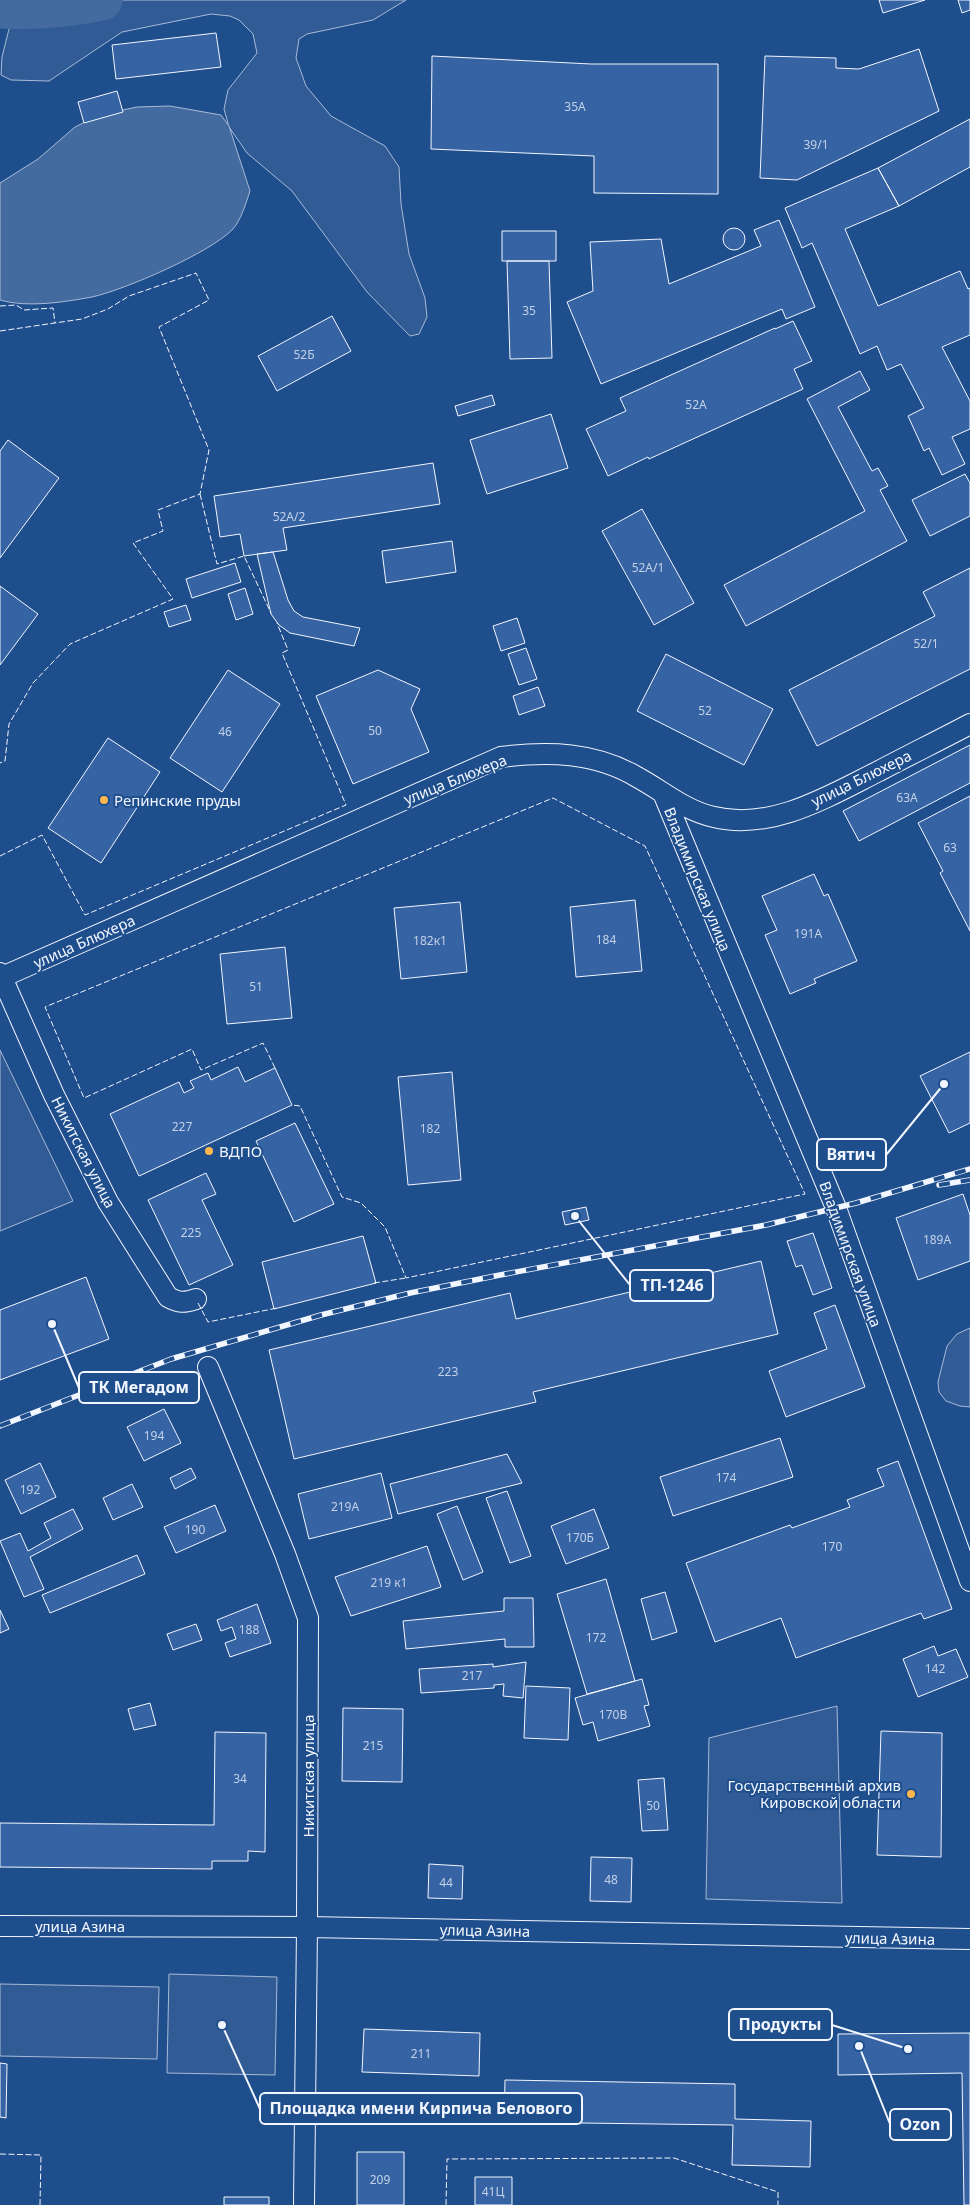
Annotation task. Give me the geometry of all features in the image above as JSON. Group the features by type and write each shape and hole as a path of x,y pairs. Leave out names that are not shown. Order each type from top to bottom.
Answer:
{"street":[{"name":"улица Блюхера","path":"1,976 501,757 532,753 566,754 596,760 635,775 690,810 715,818 741,820 764,818 821,800 970,724"},
{"name":"Владимирская улица","path":"663,793 725,946 836,1208 970,1581"},
{"name":"Никитская улица","path":"1,976 54,1095 108,1202 168,1297 178,1302 187,1302 196,1298"},
{"name":"Никитская улица","path":"208,1366 285,1554 308,1618 304,2205"},
{"name":"улица Азина","path":"0,1926 307,1927 970,1939"}],"shaded area":[{"path":"4,0 406,0 373,20 307,34 299,39 296,58 306,86 331,116 385,146 399,167 401,204 409,254 425,298 427,317 419,334 410,336 367,292 292,191 247,153 229,127 224,109 228,90 257,53 253,34 239,20 230,16 211,14 122,32 49,81 11,80 1,75 2,57 9,29"},
{"path":"170,106 221,115 229,126 250,191 241,216 233,229 222,239 187,259 145,279 106,293 81,299 34,304 0,300 0,183 38,159 75,127 99,115 137,107"},
{"path":"0,1050 73,1201 0,1231"},
{"path":"970,1328 970,1407 946,1401 939,1392 938,1382 947,1346 957,1334"},
{"path":"837,1706 842,1903 706,1899 709,1738"},
{"path":"169,1974 277,1977 275,2075 167,2073"},
{"path":"0,1984 159,1987 157,2059 0,2056"}],"building":[{"path":"879,0 925,0 883,13"},
{"path":"958,0 970,0 970,10 962,13"},
{"path":"216,33 221,67 116,79 112,45"},
{"path":"919,49 939,111 797,180 760,178 765,56 836,58 836,68 859,69"},
{"path":"432,56 591,64 718,64 718,194 594,193 594,156 431,149"},
{"path":"117,91 123,112 84,123 78,102"},
{"path":"970,119 970,167 899,206 878,168"},
{"path":"878,168 899,206 845,229 878,306 960,271 968,289 970,288 970,335 942,347 970,401 970,429 952,437 965,464 942,475 929,448 924,451 908,416 924,408 901,364 887,370 877,346 860,354 812,243 802,248 785,208"},
{"path":"779,220 815,307 786,319 782,309 601,384 567,302 593,291 590,242 661,239 669,284 761,246 754,230"},
{"path":"734,228 742,231 745,239 742,247 734,250 726,247 723,239 726,231"},
{"path":"502,231 556,231 556,261 502,261"},
{"path":"507,261 549,261 552,358 510,359"},
{"path":"332,316 351,351 277,391 258,356"},
{"path":"793,321 812,361 794,369 803,389 608,476 586,429 626,411 620,398"},
{"path":"860,371 870,390 838,407 872,471 878,468 888,486 880,490 907,541 746,626 724,585 865,511 807,399"},
{"path":"492,395 495,405 458,416 455,406"},
{"path":"551,414 568,468 487,494 470,440"},
{"path":"8,440 59,478 0,558 0,451"},
{"path":"433,463 440,504 283,528 287,550 244,556 240,534 220,537 214,496"},
{"path":"965,474 970,483 970,516 930,536 912,500"},
{"path":"642,509 694,603 654,625 602,531"},
{"path":"452,541 456,572 386,583 382,551"},
{"path":"273,552 288,600 294,611 303,617 360,628 354,646 290,633 279,625 271,614 257,554"},
{"path":"235,563 241,582 192,598 186,579"},
{"path":"970,568 970,669 817,746 789,690 935,616 923,592"},
{"path":"0,586 38,614 0,665"},
{"path":"245,588 253,614 236,620 228,594"},
{"path":"186,605 191,620 169,627 164,612"},
{"path":"517,618 525,643 501,651 493,626"},
{"path":"526,648 537,679 519,685 508,654"},
{"path":"666,654 773,709 744,765 637,711"},
{"name":"Репинские пруды","path":"228,670 280,704 222,792 170,758"},
{"path":"378,670 420,689 411,709 429,752 353,784 316,696"},
{"path":"538,687 545,706 519,715 513,696"},
{"name":"Репинские пруды","path":"108,738 160,772 101,863 48,828"},
{"path":"970,745 970,783 859,841 843,811"},
{"path":"970,796 970,931 940,873 943,871 918,823"},
{"path":"814,874 824,896 828,894 857,961 814,979 816,983 790,994 765,935 777,930 762,896"},
{"path":"635,900 642,971 576,977 570,907"},
{"path":"460,902 467,972 401,979 394,908"},
{"path":"285,947 292,1018 227,1024 220,954"},
{"path":"970,1052 970,1123 949,1133 920,1076"},
{"path":"238,1067 245,1082 275,1068 292,1105 139,1176 110,1114 179,1082 184,1093 194,1088 190,1081 208,1073 211,1080"},
{"path":"452,1072 461,1180 408,1185 398,1077"},
{"path":"295,1123 334,1204 294,1222 256,1141"},
{"path":"206,1173 216,1194 202,1200 233,1265 189,1285 148,1200"},
{"path":"963,1194 970,1215 970,1261 918,1280 896,1218"},
{"path":"586,1207 589,1220 565,1225 562,1212"},
{"path":"813,1233 832,1288 813,1295 802,1265 796,1267 787,1241"},
{"path":"363,1236 376,1283 274,1309 262,1262"},
{"path":"761,1261 778,1334 533,1392 536,1402 294,1459 269,1350 510,1293 516,1319"},
{"path":"86,1277 109,1339 0,1380 0,1310"},
{"path":"835,1305 865,1387 786,1417 769,1371 827,1349 814,1313"},
{"path":"164,1409 181,1443 144,1461 127,1427"},
{"path":"780,1438 793,1477 673,1516 660,1477"},
{"path":"507,1454 522,1483 398,1514 390,1484"},
{"path":"898,1461 952,1609 924,1619 921,1613 796,1658 781,1618 715,1642 686,1563 790,1525 792,1528 850,1507 847,1500 884,1486 877,1469"},
{"path":"40,1463 56,1497 21,1514 5,1480"},
{"path":"191,1468 196,1478 175,1489 170,1478"},
{"path":"381,1473 392,1518 309,1539 298,1494"},
{"path":"132,1484 143,1507 113,1520 103,1498"},
{"path":"507,1491 531,1556 510,1563 486,1498"},
{"path":"215,1505 226,1531 176,1553 164,1527"},
{"path":"457,1506 483,1572 463,1580 437,1514"},
{"path":"73,1509 83,1529 30,1557 44,1589 24,1597 0,1541 20,1533 28,1551 51,1538 44,1523"},
{"path":"594,1509 609,1548 566,1564 551,1526"},
{"path":"427,1546 441,1587 351,1616 335,1577"},
{"path":"137,1555 145,1574 50,1613 42,1595"},
{"path":"606,1579 635,1681 587,1694 557,1594"},
{"path":"665,1592 677,1632 652,1640 641,1599"},
{"path":"504,1598 533,1598 534,1647 505,1647 505,1639 406,1649 403,1621 504,1611"},
{"path":"257,1604 271,1643 230,1657 225,1643 236,1639 232,1627 221,1631 217,1620"},
{"path":"0,1610 9,1629 0,1633"},
{"path":"196,1624 202,1640 173,1650 167,1634"},
{"path":"934,1646 938,1656 956,1649 968,1677 918,1697 903,1659"},
{"path":"526,1662 523,1698 503,1696 504,1684 494,1685 494,1688 421,1693 419,1669 493,1664 493,1667"},
{"path":"642,1679 649,1705 644,1706 650,1726 598,1741 593,1722 583,1725 575,1698"},
{"path":"526,1686 570,1688 568,1740 524,1738"},
{"path":"150,1703 156,1725 134,1730 128,1709"},
{"path":"343,1708 403,1709 402,1782 342,1781"},
{"path":"881,1731 942,1733 941,1857 877,1855"},
{"path":"215,1732 266,1733 265,1852 248,1851 248,1861 212,1861 212,1869 0,1867 0,1823 214,1825"},
{"path":"664,1778 668,1830 642,1831 638,1780"},
{"path":"591,1857 632,1858 631,1902 590,1901"},
{"path":"429,1864 463,1866 462,1899 428,1898"},
{"path":"364,2029 480,2033 479,2076 362,2072"},
{"path":"970,2033 970,2205 964,2205 962,2073 838,2075 838,2034"},
{"path":"0,2063 7,2064 6,2118 0,2117"},
{"path":"505,2080 735,2084 735,2119 811,2121 810,2167 732,2165 733,2125 504,2122"},
{"path":"357,2152 404,2152 404,2205 357,2205"},
{"path":"475,2177 512,2177 512,2205 475,2205"},
{"path":"224,2197 269,2197 269,2205 224,2205"}],"waterway":[{"path":"0,8 26,9 102,0"}],"railway":[{"path":"0,1426 171,1359 321,1315 410,1293 766,1225 856,1203 970,1169"},
{"path":"939,1185 970,1180"}],"fence":[{"path":"0,331 82,319 108,309 129,296 196,273 209,300 159,327 209,450 200,494 158,510 163,531 133,543 173,599 70,644 33,683 9,724 5,761 0,763"},
{"path":"0,306 16,305 24,310 53,308 55,323"},
{"path":"200,494 217,564 244,556 271,613"},
{"path":"0,856 42,835 85,915 346,805 282,653 288,650 277,623"},
{"path":"275,1068 263,1043 201,1070 192,1049 84,1098 45,1007 553,798 645,846 805,1194 406,1278 385,1227 361,1203 342,1197 300,1106 292,1105"},
{"path":"374,1283 406,1278"},
{"path":"198,1303 208,1322 277,1308"},
{"path":"0,2154 41,2155 40,2205"},
{"path":"446,2205 447,2159 674,2158 778,2192 778,2205"}],"place":[{"name":"Репинские пруды","path":"104,800"},
{"name":"Вятич","path":"944,1084"},
{"name":"ВДПО","path":"209,1151"},
{"name":"ТП-1246","path":"575,1216"},
{"name":"ТК Мегадом","path":"52,1324"},
{"name":"Государственный архив Кировской области","path":"911,1794"},
{"name":"Площадка имени Кирпича Белового","path":"222,2025"},
{"name":"Ozon","path":"859,2046"},
{"name":"Продукты","path":"908,2049"}]}
